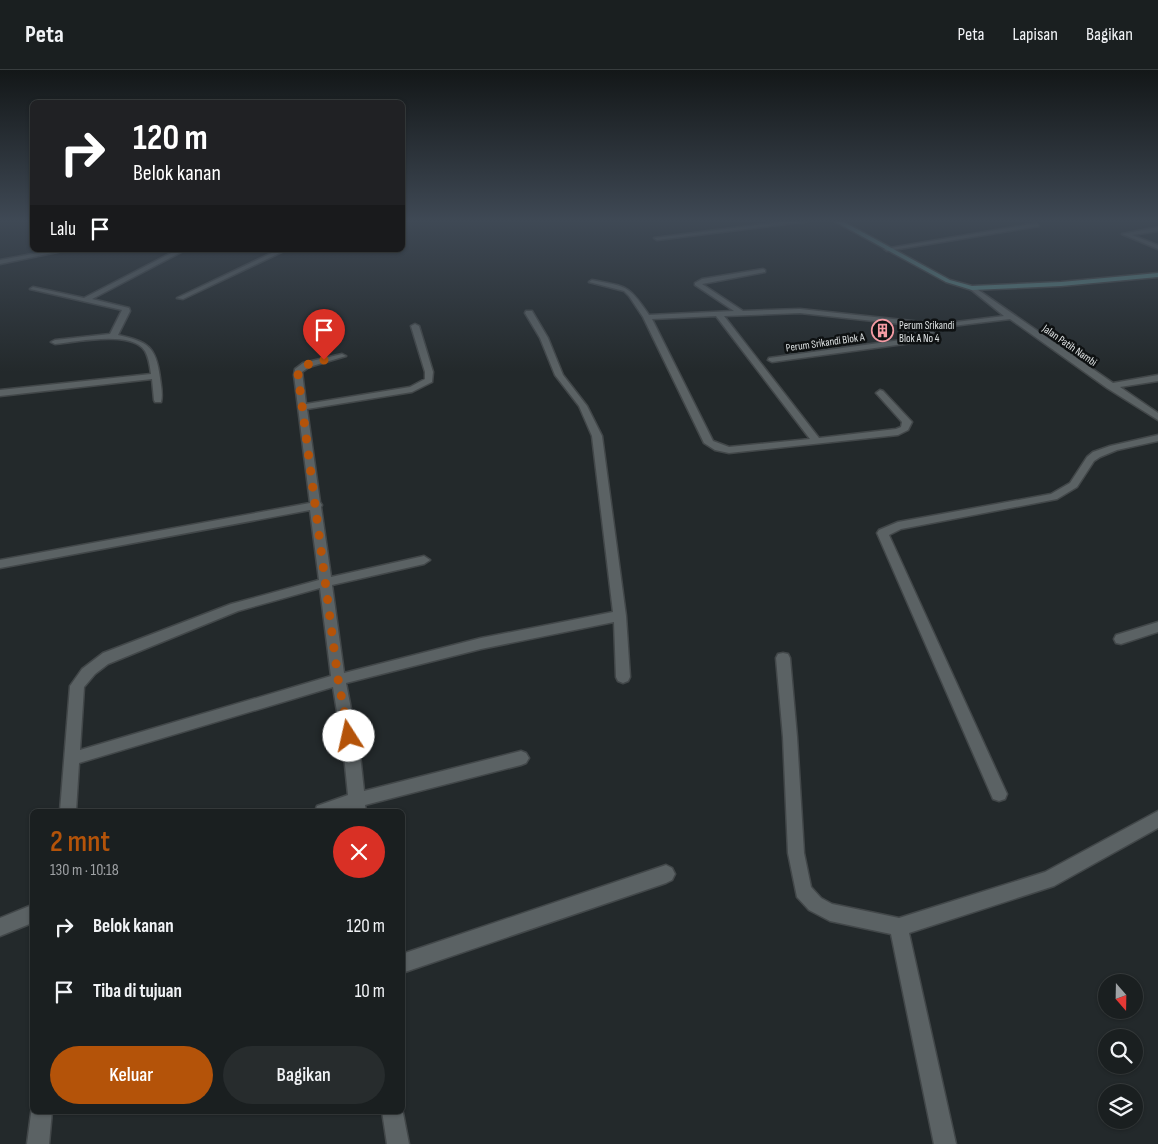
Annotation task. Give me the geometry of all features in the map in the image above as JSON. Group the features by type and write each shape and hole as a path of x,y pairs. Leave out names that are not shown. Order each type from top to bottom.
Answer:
{"street":[{"path":"87,299 141,271"},
{"path":"181,298 238,271"},
{"path":"741,313 697,284 702,281 762,271"},
{"path":"929,271 948,281 972,288 1061,284 1158,275"},
{"path":"592,282 626,290 647,317 712,445 729,450 898,432 905,428 907,422 880,393"},
{"name":"Jalan Patih Nambi","path":"972,288 1010,317 1158,417"},
{"path":"34,289 124,308 126,312 114,332 114,336"},
{"path":"647,317 800,311 933,326 1010,317"},
{"path":"529,313 544,338 559,375 583,406 597,436 620,616 623,677"},
{"path":"718,314 816,440"},
{"path":"302,406 412,389 426,383 429,380 429,372 415,326"},
{"name":"Perum Srikandi Blok A","path":"772,360 926,339 933,326"},
{"path":"55,342 114,336 137,342 149,349 156,376 158,400"},
{"path":"342,356 306,365 298,371 317,505 338,679 352,755 358,806"},
{"path":"0,393 156,376"},
{"path":"1110,386 1158,378"},
{"path":"999,794 950,678 883,533 898,526 1053,497 1064,493 1076,485 1089,461 1097,455 1105,451 1158,438"},
{"path":"0,564 317,505"},
{"path":"68,809 77,686 96,664 108,657 234,607 326,582 424,560"},
{"path":"71,759 338,679 499,640 620,616"},
{"path":"1121,639 1158,627"},
{"path":"783,658 790,737 796,853 803,891 815,904 830,912 899,927 1048,880 1158,819"},
{"path":"337,809 358,806 521,758"},
{"path":"405,963 666,874"},
{"path":"0,927 30,915"},
{"path":"899,927 944,1144"},
{"path":"38,1144 41,1114"},
{"path":"393,1114 398,1144"}],"place":[{"name":"Perum Srikandi Blok A No 4","path":"883,331"}],"route":[{"path":"324,360 302,366 298,371 298,375 317,505 338,679 349,736"}]}
